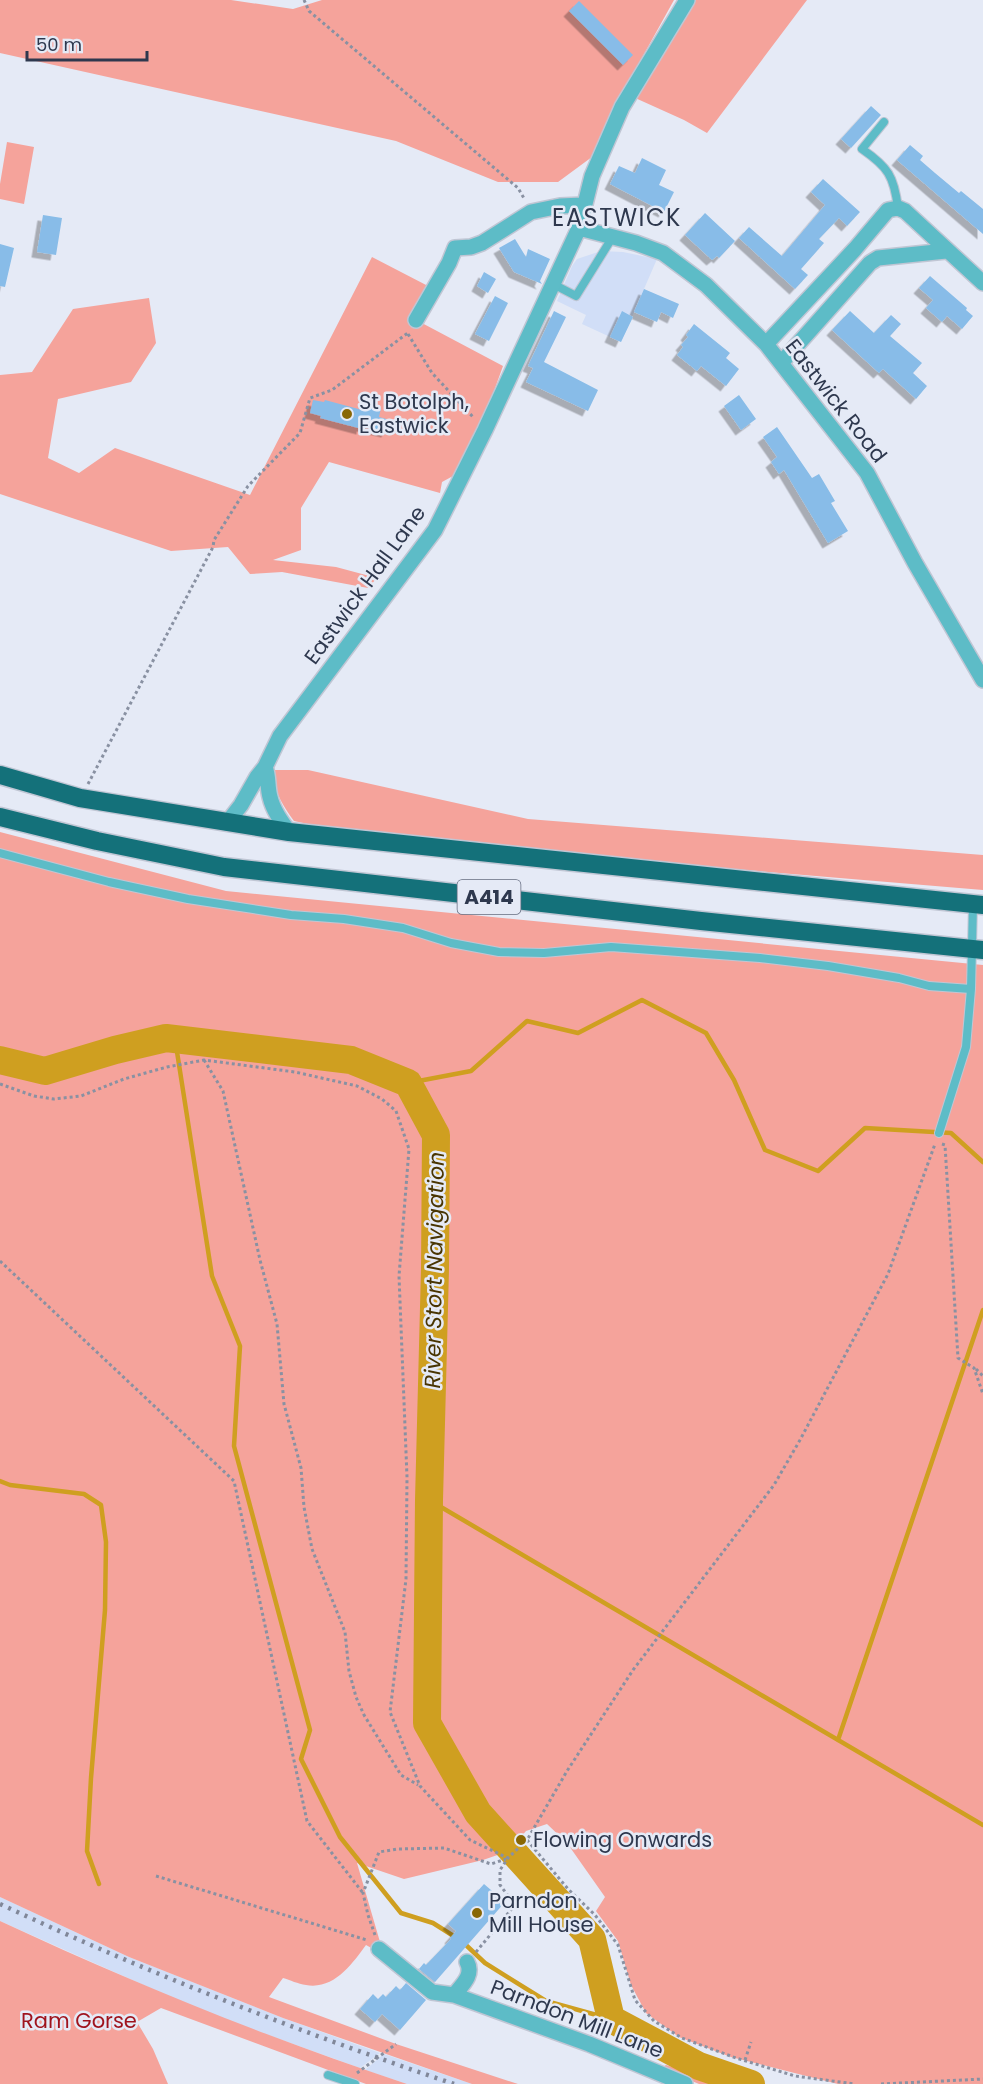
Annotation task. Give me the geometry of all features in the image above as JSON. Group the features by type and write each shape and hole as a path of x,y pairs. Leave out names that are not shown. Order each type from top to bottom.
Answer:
{"highway":[{"name":"A414","path":"0,775 81,798 289,832 978,904"},
{"name":"A414","path":"0,818 224,867 701,921 977,949"}],"street":[{"name":"Eastwick Hall Lane","path":"227,823 265,767 280,736 435,530 485,430 579,228 592,176 622,107 687,0"},
{"path":"412,327 449,263 455,248 471,247 482,243 531,212 560,206 583,206"},
{"path":"766,344 855,249 888,210 898,208 905,211 983,284"},
{"name":"Eastwick Road","path":"579,228 652,249 674,261 706,285 766,344 867,473 915,563 983,680"},
{"path":"855,249 870,263"},
{"path":"782,362 870,263 878,258 946,250"},
{"path":"265,767 273,806 289,832"},
{"name":"Parndon Mill Lane","path":"379,1949 432,1992 454,1995 589,2044 685,2084"},
{"name":"Parndon Mill Lane","path":"454,1995 470,1975 467,1962"}],"lane":[{"path":"884,122 862,148 881,162 889,172 898,208"},
{"path":"553,284 576,296 612,238"},
{"path":"0,853 109,882 188,899 291,915 344,919 403,928 451,943 499,952 544,953 611,947 760,958 828,966 899,978 929,986 971,989"},
{"path":"938,1138 966,1047 977,949 978,904"},
{"path":"328,2075 355,2084"}],"path":[{"path":"304,0 309,11 518,188 531,212"},
{"path":"81,798 213,548 214,540 248,486 300,433 310,398 333,390 412,327 432,373 485,430"},
{"path":"204,1060 223,1091 260,1260 277,1324 284,1404 301,1468 304,1507 312,1549 345,1632 349,1671 364,1715 400,1775 420,1786 470,1840 508,1858"},
{"path":"0,1084 34,1096 54,1099 81,1096 124,1079 167,1066 204,1060 295,1072 357,1086 382,1099 396,1111 409,1149 399,1276 407,1477 406,1579 390,1712 420,1786"},
{"path":"484,1943 515,1905 500,1885 500,1870 508,1858 527,1840 567,1771 633,1670 779,1476 888,1274 938,1138 945,1145 958,1358 983,1376"},
{"path":"0,1261 234,1481 307,1821 363,1893 379,1949"},
{"path":"974,1368 983,1394"},
{"path":"527,1840 568,1889 595,1915 616,1942 635,2000 654,2021 682,2038 795,2076 855,2084"},
{"path":"363,1893 379,1852 397,1849 444,1848 491,1864 508,1858"},
{"path":"156,1876 370,1941 379,1949"},
{"path":"745,2060 751,2042"},
{"path":"346,2081 396,2044"},
{"path":"881,2084 983,2079"}],"shaded area":[{"path":"601,251 623,252 657,259 621,342 582,324 586,315 557,301 577,259"},
{"path":"522,1850 566,1904 564,1909 558,1910 513,1856 518,1855"},
{"path":"0,1897 129,1957 283,2018 380,2053 360,2068 243,2026 166,1995 0,1921"},
{"path":"384,2054 472,2084 407,2084 365,2070"}],"green space":[{"path":"0,0 231,0 293,9 322,0 674,0 623,92 596,154 558,182 498,182 396,141 0,53"},
{"path":"690,0 807,0 707,133 633,97"},
{"path":"7,142 34,147 24,204 0,199 0,184"},
{"path":"372,257 428,286 420,322 503,366 485,416 453,476 442,482 440,493 329,462 301,508 301,550 273,560 336,567 377,578 368,588 282,572 250,574 228,547 171,551 0,494 0,375 32,372 73,309 149,298 156,343 131,382 58,399 48,458 79,473 115,448 250,495"},
{"path":"274,770 308,770 528,819 983,855 983,890 591,857 308,824 294,821 286,810 274,784"},
{"path":"0,832 226,891 983,965 983,2084 838,2084 731,2057 679,2037 646,2013 631,1985 618,1941 596,1911 605,1897 567,1843 547,1824 526,1831 509,1851 483,1860 404,1879 357,1863 380,1942 375,1950 366,1945 341,1974 325,1984 306,1985 283,1978 269,1997 396,2044 518,2084 472,2084 283,2018 129,1957 0,1897"},
{"name":"Ram Gorse","path":"0,1921 201,2009 407,2084 366,2084 161,2008 137,2022 153,2049 168,2084 0,2084"},
{"path":"666,2065 726,2084 699,2084 661,2068"}],"building":[{"path":"579,1 633,55 623,65 569,11"},
{"path":"871,106 881,115 851,148 841,139"},
{"path":"910,145 923,156 920,160 959,193 961,191 983,209 983,234 897,160"},
{"path":"642,158 666,170 659,185 674,192 664,212 610,184 619,166 635,173"},
{"path":"823,179 860,212 847,226 839,218 819,239 824,243 801,269 808,275 795,289 739,238 749,227 782,256 825,205 811,192"},
{"path":"705,213 735,241 719,258 717,256 712,260 685,235"},
{"path":"43,215 62,218 56,255 37,252"},
{"path":"515,239 526,257 528,249 550,259 540,281 542,284 514,272 499,248"},
{"path":"0,244 14,248 5,287 0,286"},
{"path":"484,272 496,279 488,293 477,286"},
{"path":"930,276 973,316 962,329 947,316 942,322 926,308 933,300 919,288"},
{"path":"644,289 679,304 673,318 661,312 657,322 634,312"},
{"path":"495,296 508,303 489,341 475,334"},
{"path":"554,311 566,317 544,362 598,390 588,411 526,382 533,368 528,366"},
{"path":"622,311 633,317 621,342 610,337"},
{"path":"850,311 874,333 891,315 901,324 890,336 922,363 913,373 927,386 916,399 883,369 879,373 832,330"},
{"path":"694,324 730,353 726,358 739,369 726,386 701,366 697,371 677,355"},
{"path":"739,395 756,419 741,430 724,406"},
{"name":"St Botolph, Eastwick","path":"313,400 324,402 325,400 366,411 368,405 381,408 379,417 390,420 387,432 362,426 362,429 320,418 321,416 310,413"},
{"path":"777,427 812,478 819,474 835,501 831,503 848,531 828,543 784,470 779,474 771,462 777,457 763,437"},
{"name":"Parndon Mill House","path":"484,1884 505,1902 435,1982 419,1969 424,1963 426,1965 451,1939 456,1931 448,1924"},
{"path":"406,1983 426,2000 400,2030 382,2014 375,2022 360,2009 373,1994 378,1999 383,1994 386,1997 396,1986 400,1990"}],"waterway":[{"path":"408,1083 471,1071 527,1021 578,1033 642,1000 706,1033 734,1080 765,1150 818,1171 865,1128 951,1133 983,1162"},
{"name":"River Stort Navigation","path":"0,1060 45,1071 115,1050 166,1038 351,1060 408,1083 436,1135 427,1723 478,1813 592,1939 611,2019 699,2066 751,2084"},
{"path":"175,1039 212,1276 240,1346 234,1446 310,1730 301,1759 340,1837 401,1913 433,1923 452,1935"},
{"path":"838,1740 983,1310"},
{"path":"0,1481 10,1485 84,1494 101,1505 106,1542 105,1610 87,1851 99,1884"},
{"path":"429,1500 983,1825"},
{"path":"467,1946 485,1963 546,2001 611,2019"}],"railway":[{"path":"0,1904 112,1954 224,2000 338,2044 454,2084"}],"place":[{"name":"St Botolph, Eastwick","path":"347,414"},
{"name":"Flowing Onwards","path":"521,1840"},
{"name":"Parndon Mill House","path":"477,1913"}],"district":[{"name":"EASTWICK","path":"617,218"}]}
